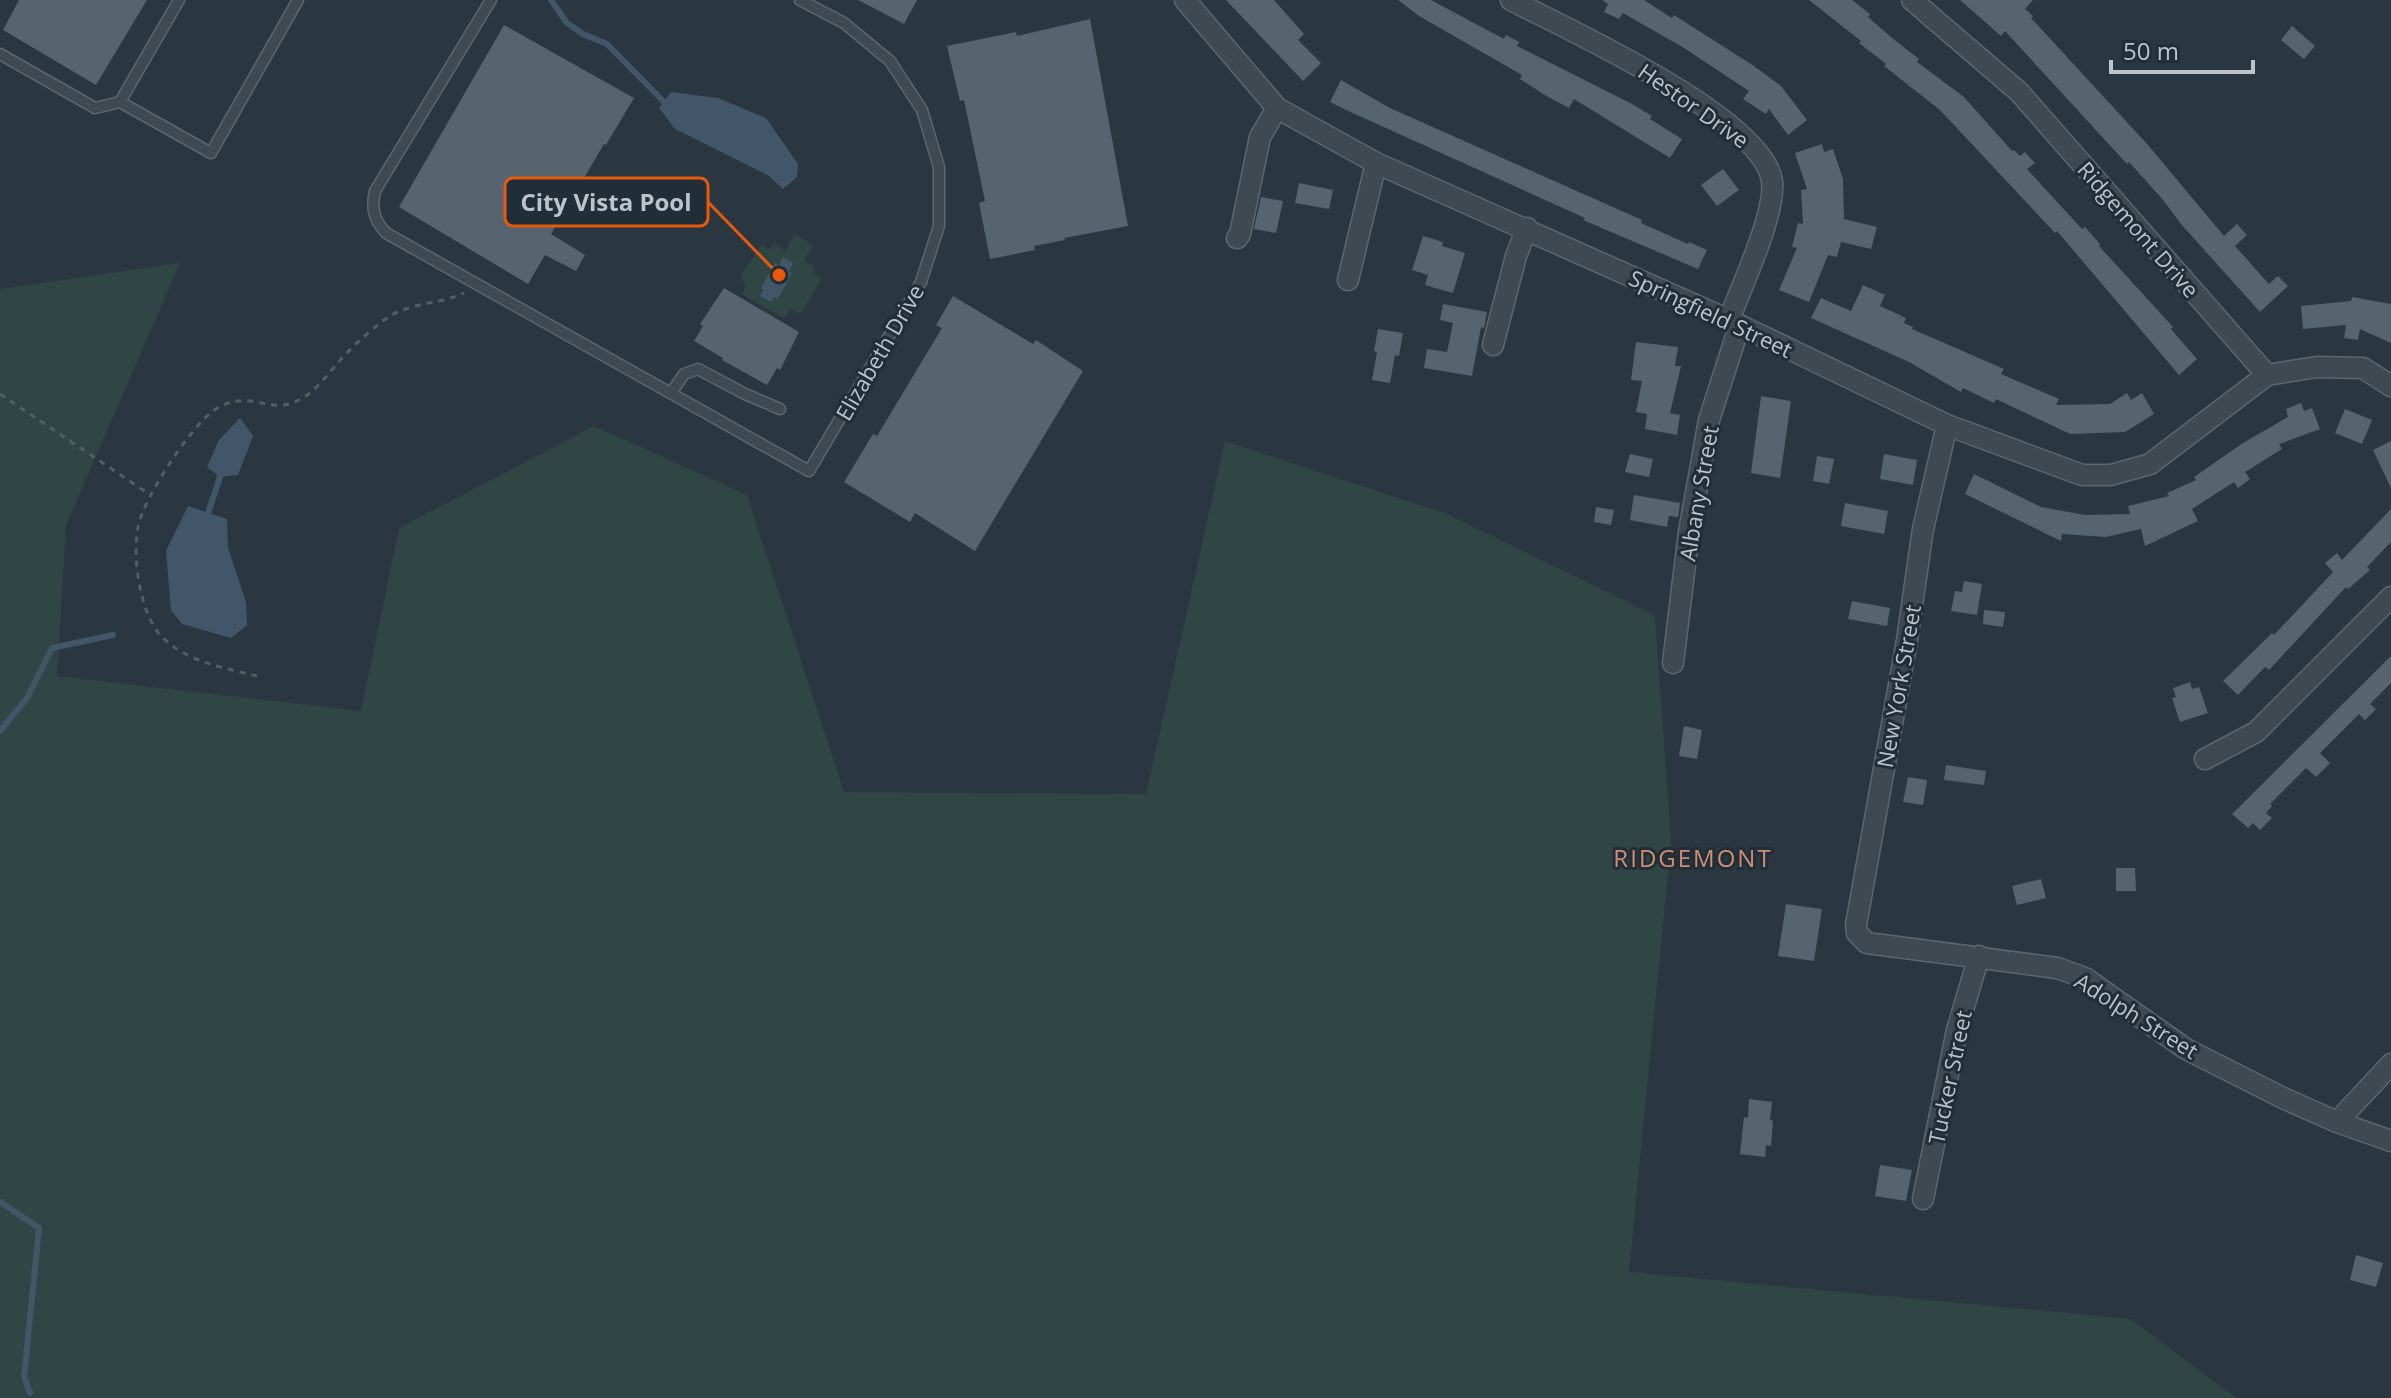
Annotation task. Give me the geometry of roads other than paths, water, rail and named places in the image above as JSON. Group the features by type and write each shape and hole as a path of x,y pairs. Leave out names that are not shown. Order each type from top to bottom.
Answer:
{"street":[{"name":"Springfield Street","path":"1185,0 1277,108 1376,163 1527,228 1947,425 2082,475 2111,475 2150,464 2267,375"},
{"name":"Hestor Drive","path":"1511,0 1634,63 1732,126 1762,155 1772,181 1770,210 1734,324"},
{"name":"Ridgemont Drive","path":"1912,0 2019,92 2267,375"},
{"path":"1237,238 1260,137 1277,108"},
{"path":"1348,280 1376,163"},
{"path":"1493,345 1516,256 1527,228"},
{"name":"Albany Street","path":"1673,663 1689,532 1709,420 1734,324"},
{"path":"2267,375 2317,367 2363,368 2391,386"},
{"name":"New York Street","path":"1867,943 1857,933 1856,925 1907,640 1923,529 1947,425"},
{"path":"2205,759 2256,732 2391,597"},
{"name":"Adolph Street","path":"1867,943 2057,968 2085,978 2186,1049 2283,1098 2391,1141"},
{"name":"Tucker Street","path":"1923,1199 1957,1030 1979,956"},
{"path":"2337,1122 2391,1064"}],"lane":[{"path":"120,102 179,0"},
{"path":"0,54 95,108 120,102 211,153 298,0"},
{"path":"491,0 375,191 372,203 378,225 386,233 671,393 684,374 698,369 780,409"},
{"name":"Elizabeth Drive","path":"671,393 809,471 921,282 939,226 939,167 922,110 890,61 844,23 800,0"}],"water":[{"path":"671,92 718,98 766,118 798,164 797,177 783,189 769,176 675,129 659,108"},
{"path":"783,257 793,263 789,271 792,273 778,299 774,297 771,302 760,296 761,288 775,263 779,265"},
{"path":"240,418 253,436 238,475 220,477 207,467 219,440"},
{"path":"188,506 227,519 228,548 246,602 247,625 231,638 182,624 171,610 166,551"}],"waterway":[{"path":"551,0 567,23 607,44 664,102"},
{"path":"208,513 220,477 219,471"},
{"path":"0,731 27,698 52,648 113,635"},
{"path":"0,1202 39,1228 24,1377 30,1393"}],"place":[{"name":"City Vista Pool","path":"779,275"}],"district":[{"name":"RIDGEMONT","path":"1693,857"}]}
